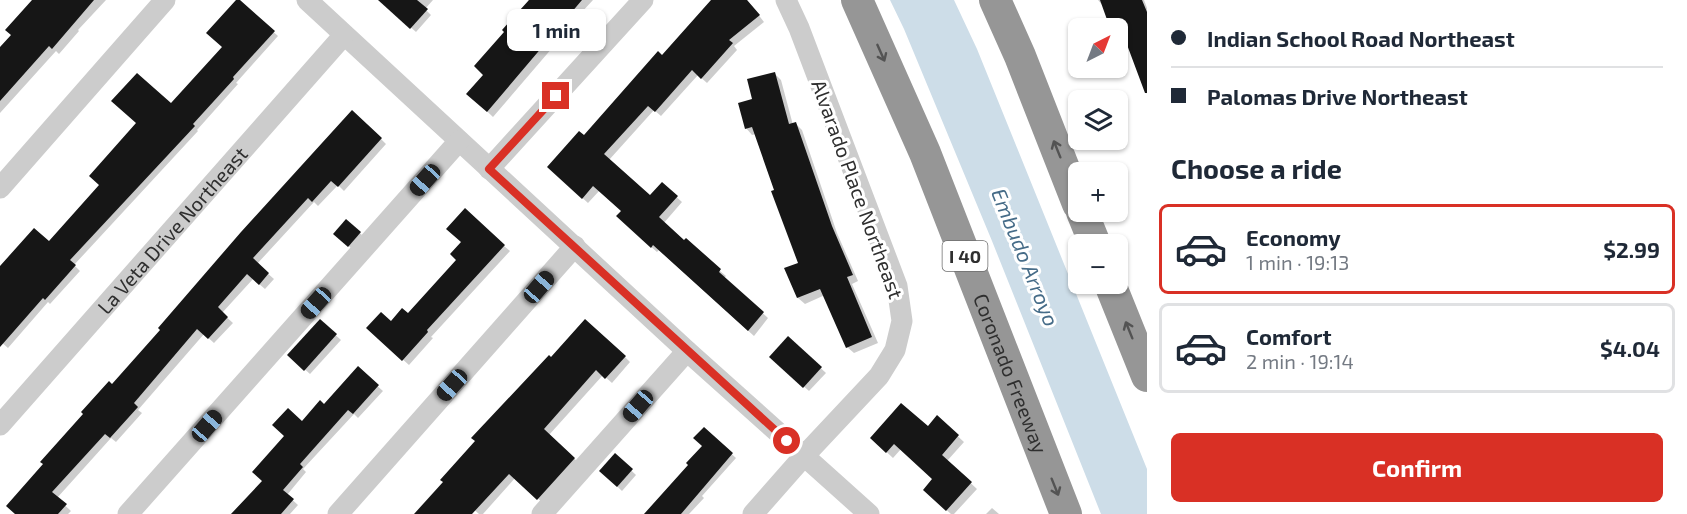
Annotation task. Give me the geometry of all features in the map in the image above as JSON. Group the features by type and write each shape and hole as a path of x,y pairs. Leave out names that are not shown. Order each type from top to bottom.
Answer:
{"highway":[{"name":"Coronado Freeway","path":"857,0 925,153 1066,514"},
{"path":"995,0 1020,56 1068,178"},
{"path":"1114,294 1147,376"}],"street":[{"path":"0,188 165,0"},
{"path":"306,0 687,351 869,514"},
{"path":"489,169 643,0"},
{"name":"Alvarado Place Northeast","path":"753,514 879,376 895,350 902,321 897,286 799,28 786,0"},
{"name":"La Veta Drive Northeast","path":"0,425 344,35"},
{"path":"128,514 459,141"},
{"path":"338,514 575,246"},
{"path":"542,514 687,351"}],"water":[{"name":"Embudo Arroyo","path":"890,0 954,0 977,49 1068,274 1068,294 1076,294 1147,469 1147,514 1101,514 904,29"}],"building":[{"path":"32,0 94,0 52,49 49,46 0,101 0,47 11,35 5,30"},
{"path":"236,0 240,0 275,31 193,124 195,126 70,260 76,265 0,347 0,266 34,228 49,241 99,185 89,176 136,123 111,101 137,73 171,103 222,47 206,33"},
{"path":"378,0 417,0 428,9 410,29"},
{"path":"529,0 582,0 487,112 466,94 483,75 474,66"},
{"path":"711,0 747,0 760,15 729,40 733,43 701,79 692,70 655,112 648,106 604,154 650,195 662,182 678,196 659,217 721,269 719,272 764,312 748,331 653,245 651,248 616,216 621,211 593,186 582,199 547,167 579,131 584,135 658,51 662,55"},
{"path":"1100,0 1142,0 1147,12 1147,93 1145,93 1128,47 1128,18 1106,18"},
{"path":"775,72 789,124 796,122 832,226 853,275 847,277 872,337 846,348 820,289 797,298 784,268 798,263 771,191 774,190 752,127 745,129 738,103 752,99 747,79"},
{"path":"352,110 382,138 338,187 331,181 312,202 308,198 253,258 269,273 259,285 247,274 218,307 228,317 208,339 197,329 134,403 138,407 110,438 105,434 52,492 67,504 58,514 15,514 6,506 43,464 40,462 83,414 81,412 109,381 112,384 241,232"},
{"path":"465,208 505,245 427,330 428,332 402,361 366,328 381,312 391,321 402,308 408,313 456,260 450,254 461,242 446,229"},
{"path":"346,219 361,232 348,247 333,234"},
{"path":"320,319 337,334 304,371 287,355"},
{"path":"585,319 626,356 605,379 596,370 544,429 575,458 537,500 509,474 472,514 414,514 443,482 440,480 475,441 471,438"},
{"path":"788,336 822,367 803,388 769,357"},
{"path":"358,366 379,385 353,414 348,410 300,464 303,467 283,490 294,499 281,514 231,514 262,481 252,472 284,436 272,425 288,408 302,421 320,400 324,404"},
{"path":"901,403 928,426 937,415 959,435 942,455 972,482 946,511 923,490 932,479 894,444 886,453 870,438"},
{"path":"704,427 733,453 681,514 644,514 702,446 693,438"},
{"path":"615,453 633,469 617,487 599,471"}],"route":[{"path":"556,96 489,169 787,441"}]}
